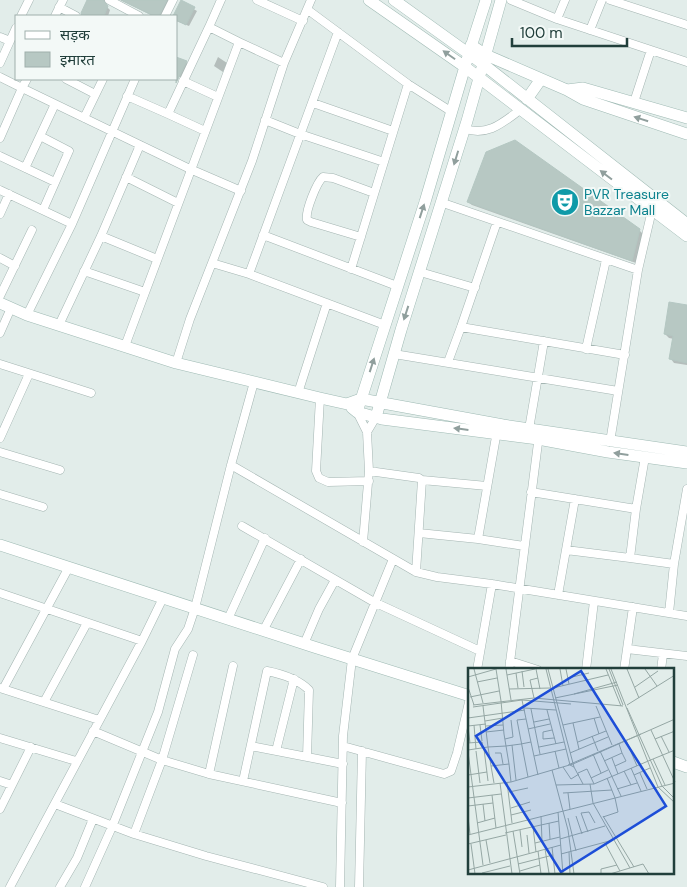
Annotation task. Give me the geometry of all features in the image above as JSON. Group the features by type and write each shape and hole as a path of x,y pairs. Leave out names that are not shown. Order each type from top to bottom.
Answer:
{"street":[{"path":"22,15 29,0"},
{"path":"109,0 137,15"},
{"path":"166,15 173,0"},
{"path":"168,114 221,0"},
{"path":"257,0 303,21"},
{"path":"176,364 190,319 241,191 284,63 311,0"},
{"path":"369,0 480,78 687,236"},
{"path":"394,0 485,59 528,99 687,224"},
{"path":"357,412 425,202 486,0"},
{"path":"368,432 376,417 465,129 501,0"},
{"path":"511,0 557,19 687,62"},
{"path":"557,19 564,0"},
{"path":"590,30 602,0"},
{"path":"610,0 637,4 687,25"},
{"path":"61,4 75,15"},
{"path":"308,10 408,84 452,112"},
{"path":"209,26 284,63"},
{"path":"0,63 15,30"},
{"path":"249,274 338,32"},
{"path":"0,37 10,42"},
{"path":"125,346 239,42"},
{"path":"634,102 651,50"},
{"path":"485,59 541,79 583,99 687,134"},
{"path":"0,77 190,169 241,191"},
{"path":"528,99 541,79"},
{"path":"0,138 26,80"},
{"path":"68,80 95,94"},
{"path":"84,118 102,80"},
{"path":"27,316 72,224 135,80"},
{"path":"183,81 218,97"},
{"path":"351,269 408,84"},
{"path":"567,90 583,88 687,118"},
{"path":"128,96 205,130"},
{"path":"313,103 393,131"},
{"path":"25,168 55,104"},
{"path":"465,129 472,131 489,130 498,126 520,110"},
{"path":"265,120 300,134 384,162"},
{"path":"40,136 69,151 43,210"},
{"path":"59,326 101,236 140,145"},
{"path":"0,156 55,182"},
{"path":"126,177 178,203"},
{"path":"361,237 311,222 307,220 307,212 319,182 323,177 333,178 374,193"},
{"path":"0,190 72,224"},
{"path":"0,214 9,194"},
{"path":"442,203 638,270"},
{"path":"610,442 638,270 652,210"},
{"path":"448,362 497,222"},
{"path":"0,296 32,230"},
{"path":"101,236 157,259"},
{"path":"263,236 397,286"},
{"path":"0,258 16,266"},
{"path":"586,349 606,260"},
{"path":"212,263 249,274 385,325"},
{"path":"84,271 145,292"},
{"path":"420,272 474,288"},
{"path":"0,303 27,316 176,364 347,404 357,412 368,432 369,481 363,542"},
{"path":"298,393 327,303"},
{"path":"0,333 11,308"},
{"path":"462,326 625,355"},
{"path":"524,668 510,666 531,492 536,433 536,378 544,341"},
{"path":"394,354 618,391"},
{"path":"0,364 91,393"},
{"path":"0,438 29,374"},
{"path":"84,887 112,827 158,712 175,649 188,629 254,382"},
{"path":"320,398 316,470 319,478 328,482 369,481"},
{"path":"347,404 361,400 498,429"},
{"path":"357,412 376,417 536,433 687,452"},
{"path":"478,539 498,429"},
{"path":"536,433 645,457 687,463"},
{"path":"0,452 60,470"},
{"path":"630,558 645,457"},
{"path":"231,465 416,572 437,577 520,588 687,616"},
{"path":"369,471 422,480 487,486"},
{"path":"416,572 422,480"},
{"path":"669,613 674,564 687,489"},
{"path":"531,492 636,509"},
{"path":"0,494 43,507"},
{"path":"558,595 575,499"},
{"path":"242,526 374,602 480,651"},
{"path":"419,534 478,539 524,546"},
{"path":"228,618 265,538"},
{"path":"0,545 468,696"},
{"path":"566,550 674,564"},
{"path":"340,887 343,746 352,658 393,559"},
{"path":"263,631 301,560"},
{"path":"69,567 1,688 99,720"},
{"path":"304,644 319,609 335,580"},
{"path":"477,668 492,584"},
{"path":"1,595 142,641"},
{"path":"10,887 142,641 163,598"},
{"path":"586,668 594,600"},
{"path":"624,668 633,607"},
{"path":"44,702 87,623"},
{"path":"627,649 687,656"},
{"path":"134,834 162,760 193,654"},
{"path":"661,668 663,654"},
{"path":"209,774 233,666"},
{"path":"243,781 267,671 294,679 309,690 307,757"},
{"path":"276,751 294,679"},
{"path":"343,746 447,774 451,771 457,753 468,706"},
{"path":"94,731 162,760 209,774 342,802"},
{"path":"0,738 76,762"},
{"path":"251,746 343,764"},
{"path":"0,809 31,747"},
{"path":"359,887 362,751"},
{"path":"674,762 687,767"},
{"path":"0,781 12,785"},
{"path":"55,804 134,834 324,887"},
{"path":"60,887 77,858 93,819"},
{"path":"290,887 291,878"}],"building":[{"path":"87,0 103,0 108,6 104,15 82,15"},
{"path":"121,0 167,0 160,15 152,15"},
{"path":"181,0 195,7 186,25 178,21 178,15 174,15"},
{"path":"178,58 187,61 178,79"},
{"path":"515,140 640,229 632,261 467,202 486,152"},
{"path":"669,302 687,305 687,363 669,359 673,336 664,334"}],"place":[{"name":"PVR Treasure Bazzar Mall","path":"565,202"}]}
